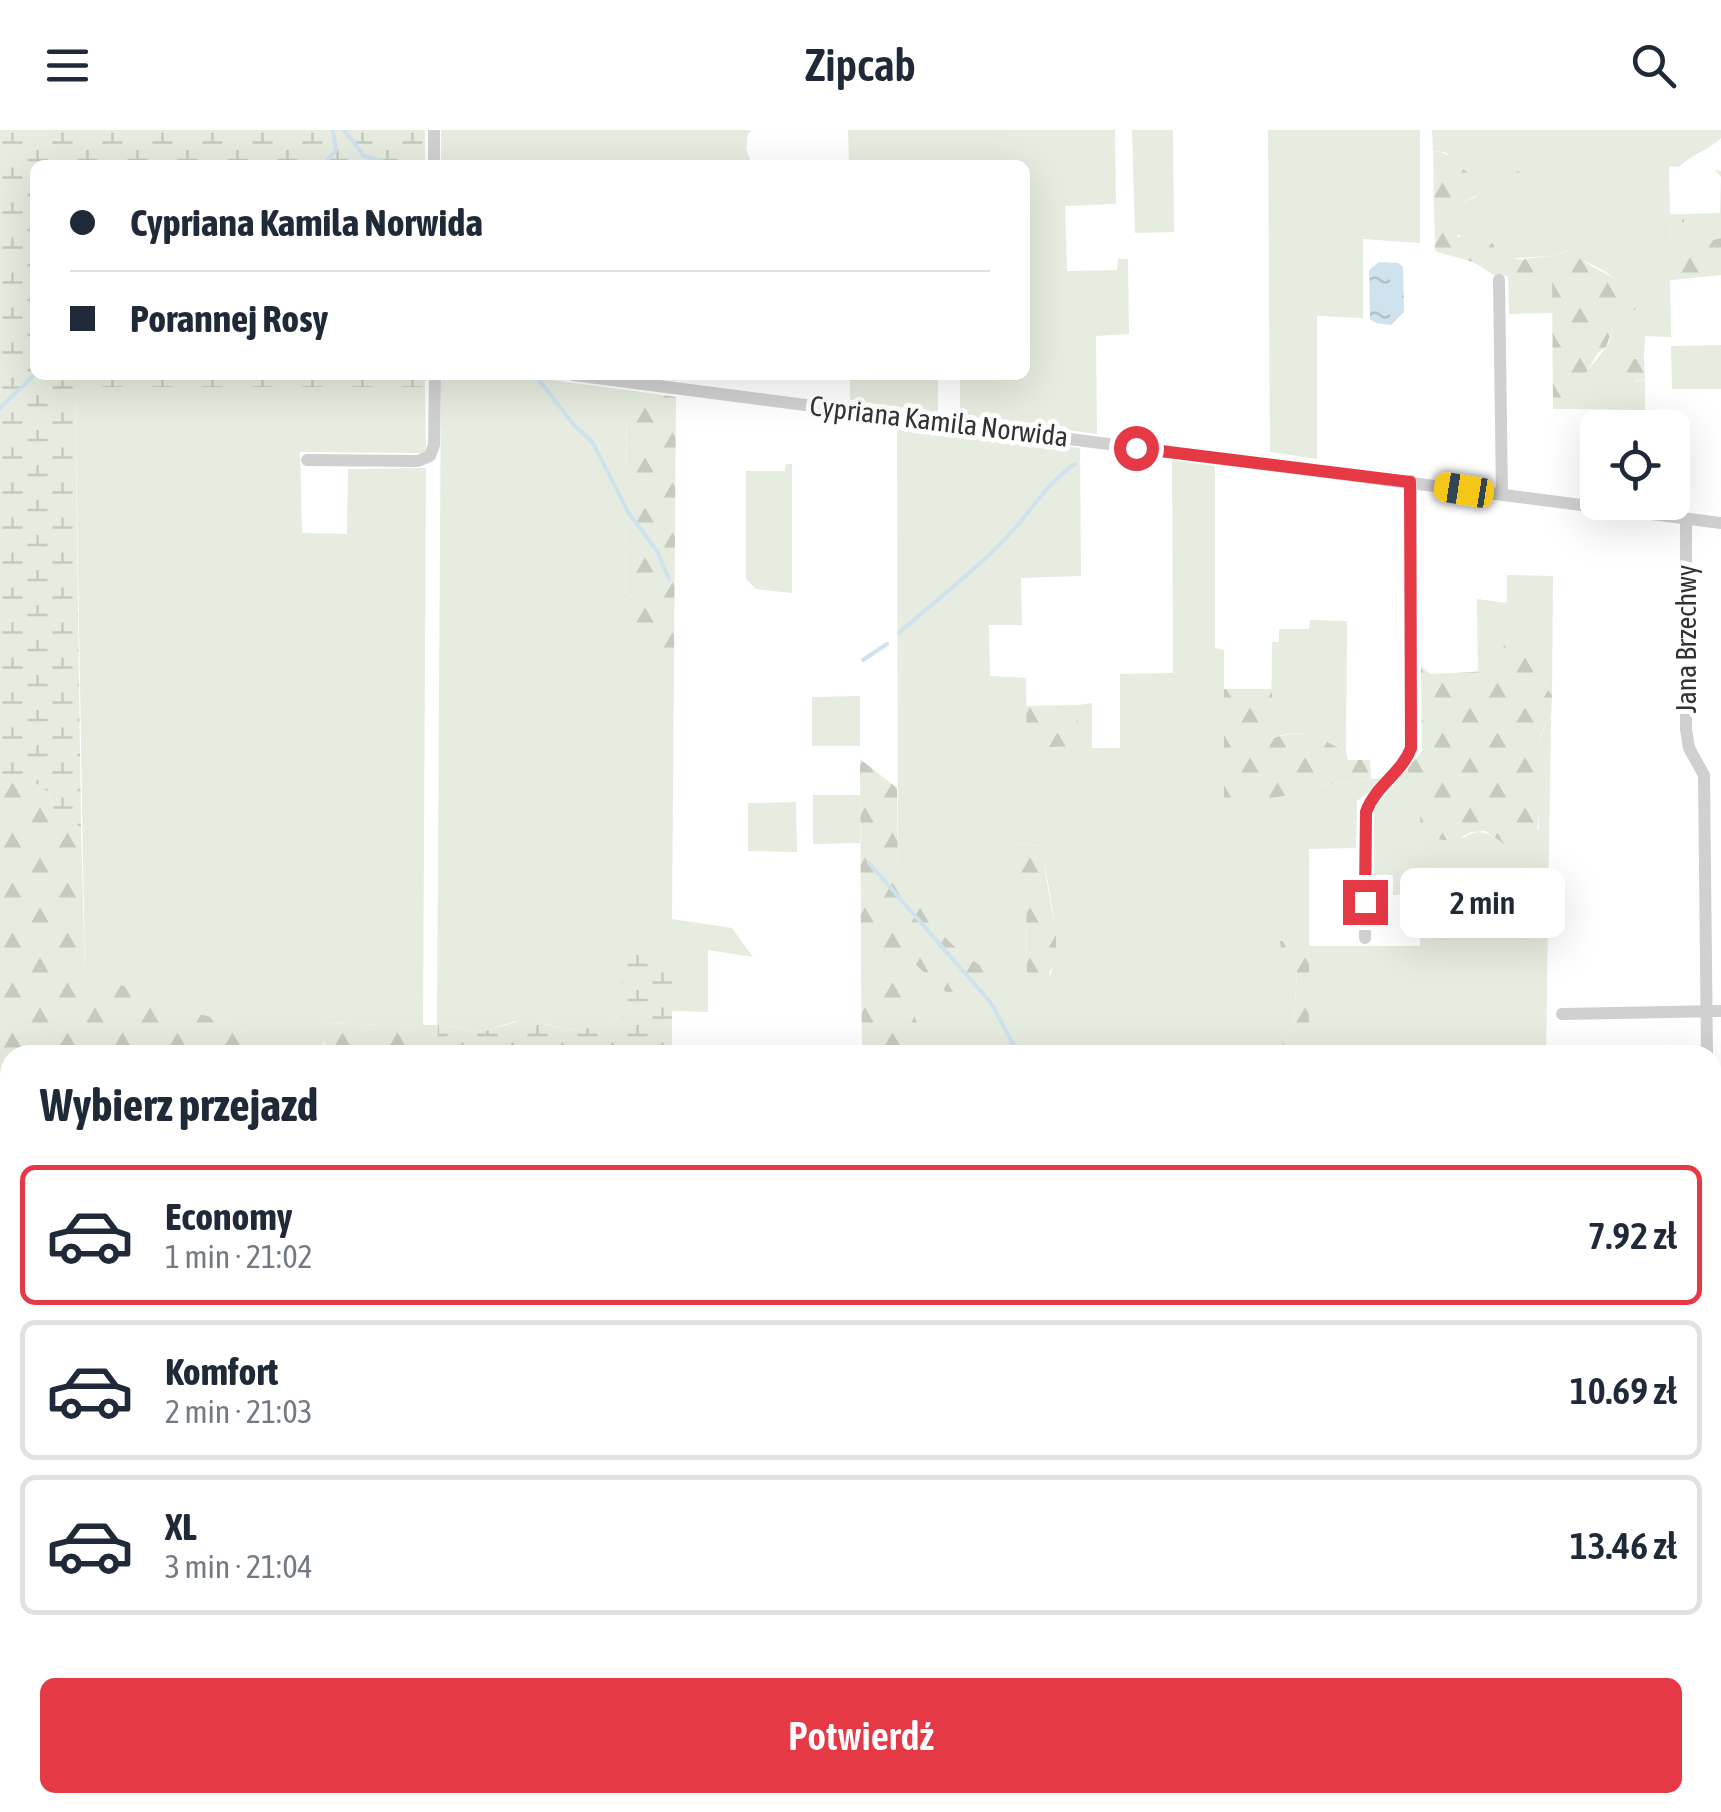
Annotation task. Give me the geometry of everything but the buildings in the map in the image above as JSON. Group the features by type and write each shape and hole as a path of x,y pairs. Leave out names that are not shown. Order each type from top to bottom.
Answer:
{"street":[{"path":"434,130 434,160"},
{"path":"1499,280 1502,495"},
{"path":"307,460 418,461 430,456 434,445 435,380"},
{"name":"Cypriana Kamila Norwida","path":"612,380 1580,505"},
{"path":"1365,938 1366,812 1371,798 1405,761 1411,748 1410,482"},
{"name":"Cypriana Kamila Norwida","path":"1690,519 1721,523"},
{"name":"Jana Brzechwy","path":"1686,520 1686,729 1689,748 1704,775 1714,1011 1709,1045"},
{"path":"1562,1014 1714,1011"}],"green space":[{"path":"0,130 425,130 425,160 30,160 30,380 425,380 425,387 75,387 81,828 54,809 48,792 39,785 0,774"},
{"path":"441,130 752,130 746,148 750,160 441,160"},
{"path":"848,130 1115,130 1116,204 1065,206 1067,271 1117,270 1118,259 1128,259 1129,334 1096,336 1097,434 960,416 960,380 1030,380 1030,160 849,160"},
{"path":"1132,130 1173,130 1174,232 1135,233"},
{"path":"1268,130 1420,130 1420,243 1363,239 1363,318 1317,316 1317,459 1270,452"},
{"path":"1432,130 1721,130 1721,138 1711,146 1679,167 1669,166 1671,260 1644,267 1645,283 1670,280 1671,337 1645,336 1644,359 1626,358 1635,382 1645,379 1645,410 1574,409 1576,390 1608,344 1616,320 1644,305 1623,284 1568,250 1552,256 1515,258 1552,276 1553,313 1509,314 1508,276 1494,275 1494,245 1487,237 1464,239 1453,231 1460,203 1476,197 1485,179 1471,177 1445,152 1433,151"},
{"path":"1433,151 1449,156 1469,173 1485,179 1484,192 1460,203 1453,225 1458,237 1487,237 1494,245 1494,275 1473,262 1435,251"},
{"path":"1510,169 1539,178 1533,195 1508,195 1503,188 1503,172"},
{"path":"1721,177 1721,238 1690,246 1684,240 1684,214 1720,213"},
{"path":"1670,214 1684,214 1684,240 1690,246 1721,238 1721,275 1644,283 1644,266 1663,265 1671,260"},
{"path":"1569,250 1604,273 1644,291 1644,305 1616,320 1606,347 1598,353 1576,390 1574,409 1553,409 1552,276 1508,276 1507,261"},
{"path":"1721,345 1721,389 1672,389 1671,346"},
{"path":"1626,358 1644,359 1645,379 1626,383 1611,378 1611,372"},
{"path":"441,380 552,380 627,390 625,617 645,644 674,663 672,919 732,928 753,957 708,950 708,1012 672,1011 672,963 622,962 623,1020 592,1028 566,1030 515,1021 485,1031 439,1025 438,1045 422,1045 422,1026 320,1023 325,1045 252,1045 251,1035 208,1016 164,1007 142,990 85,977 75,387 425,387 426,453 300,452 302,533 347,534 348,469 426,468 423,1025 437,1025"},
{"path":"850,380 938,380 938,413 850,400"},
{"path":"627,390 676,397 674,663 644,645 625,617"},
{"path":"897,426 1080,448 1081,576 1021,578 1022,625 989,625 990,676 1026,678 1027,747 1077,746 1078,705 1092,703 1092,748 1120,748 1120,674 1173,673 1172,460 1215,466 1215,648 1224,650 1224,806 1310,791 1310,787 1380,778 1377,786 1357,801 1356,848 1309,849 1309,941 1281,941 1282,953 1292,958 1297,968 1294,1026 1282,1040 1283,1045 899,1045 905,980 861,972 861,947 908,958 946,992 987,971 933,925 926,906 898,882","holes":["1013,843 1040,846 1055,934 1053,967 1048,979 1027,991 1026,883"]},
{"path":"786,464 792,464 792,593 756,589 746,579 746,471 785,471"},
{"path":"1507,575 1553,576 1552,695 1545,686 1540,648 1508,642 1491,671 1478,673 1477,599 1507,603"},
{"path":"1310,620 1347,621 1346,752 1311,735 1294,733 1271,738 1272,642 1279,642 1279,629 1309,629"},
{"path":"1508,642 1541,648 1545,686 1552,695 1551,718 1543,729 1537,760 1534,843 1504,844 1485,831 1452,841 1420,837 1421,779 1408,776 1408,768 1422,751 1421,666 1430,674 1490,671 1495,656"},
{"path":"1224,689 1272,689 1272,738 1295,734 1319,737 1346,752 1348,760 1370,760 1371,779 1310,787 1310,791 1224,807"},
{"path":"860,696 860,746 812,746 812,697"},
{"path":"1078,705 1078,746 1027,748 1026,706"},
{"path":"1551,718 1546,1045 1309,1045 1309,946 1420,946 1421,901 1443,901 1468,883 1453,871 1422,869 1421,895 1374,895 1374,809 1408,768 1409,776 1421,778 1463,838 1484,833 1504,844 1539,829 1537,755 1544,728"},
{"path":"860,759 897,788 898,882 926,906 933,925 958,950 988,971 976,991 946,992 908,958 861,947"},
{"path":"0,774 39,785 48,792 54,809 81,828 85,977 142,990 164,1007 208,1016 251,1035 252,1045 0,1045"},
{"path":"813,795 860,795 860,843 813,844"},
{"path":"796,802 797,852 748,851 748,803"},
{"path":"1012,843 1040,846 1043,858 1056,936 1056,961 1049,973 1050,991 1045,999 1033,997 1027,991 1026,884 1015,874"},
{"path":"1422,869 1458,872 1468,891 1461,899 1421,901"},
{"path":"1280,941 1309,941 1309,1045 1283,1045 1282,1040 1294,1026 1297,969 1292,958 1282,954"},
{"path":"650,953 672,963 672,1045 437,1045 438,1025 485,1031 526,1019 566,1030 622,1020 622,961"},
{"path":"861,972 905,980 919,1032 902,1045 862,1045"},
{"path":"319,1023 423,1026 422,1045 326,1045"}],"water":[{"path":"1379,262 1403,267 1404,312 1391,325 1370,319 1369,270"}],"waterway":[{"path":"328,160 336,151 333,130"},
{"path":"344,130 364,156 377,160"},
{"path":"0,408 30,379"},
{"path":"539,380 593,443 628,512 657,551 669,579"},
{"path":"899,633 989,555 1050,485 1075,464"},
{"path":"863,660 887,644"},
{"path":"869,863 991,1003 1014,1045"}],"route":[{"path":"1136,448 1410,482 1411,748 1405,761 1371,798 1366,812 1365,902"}]}
